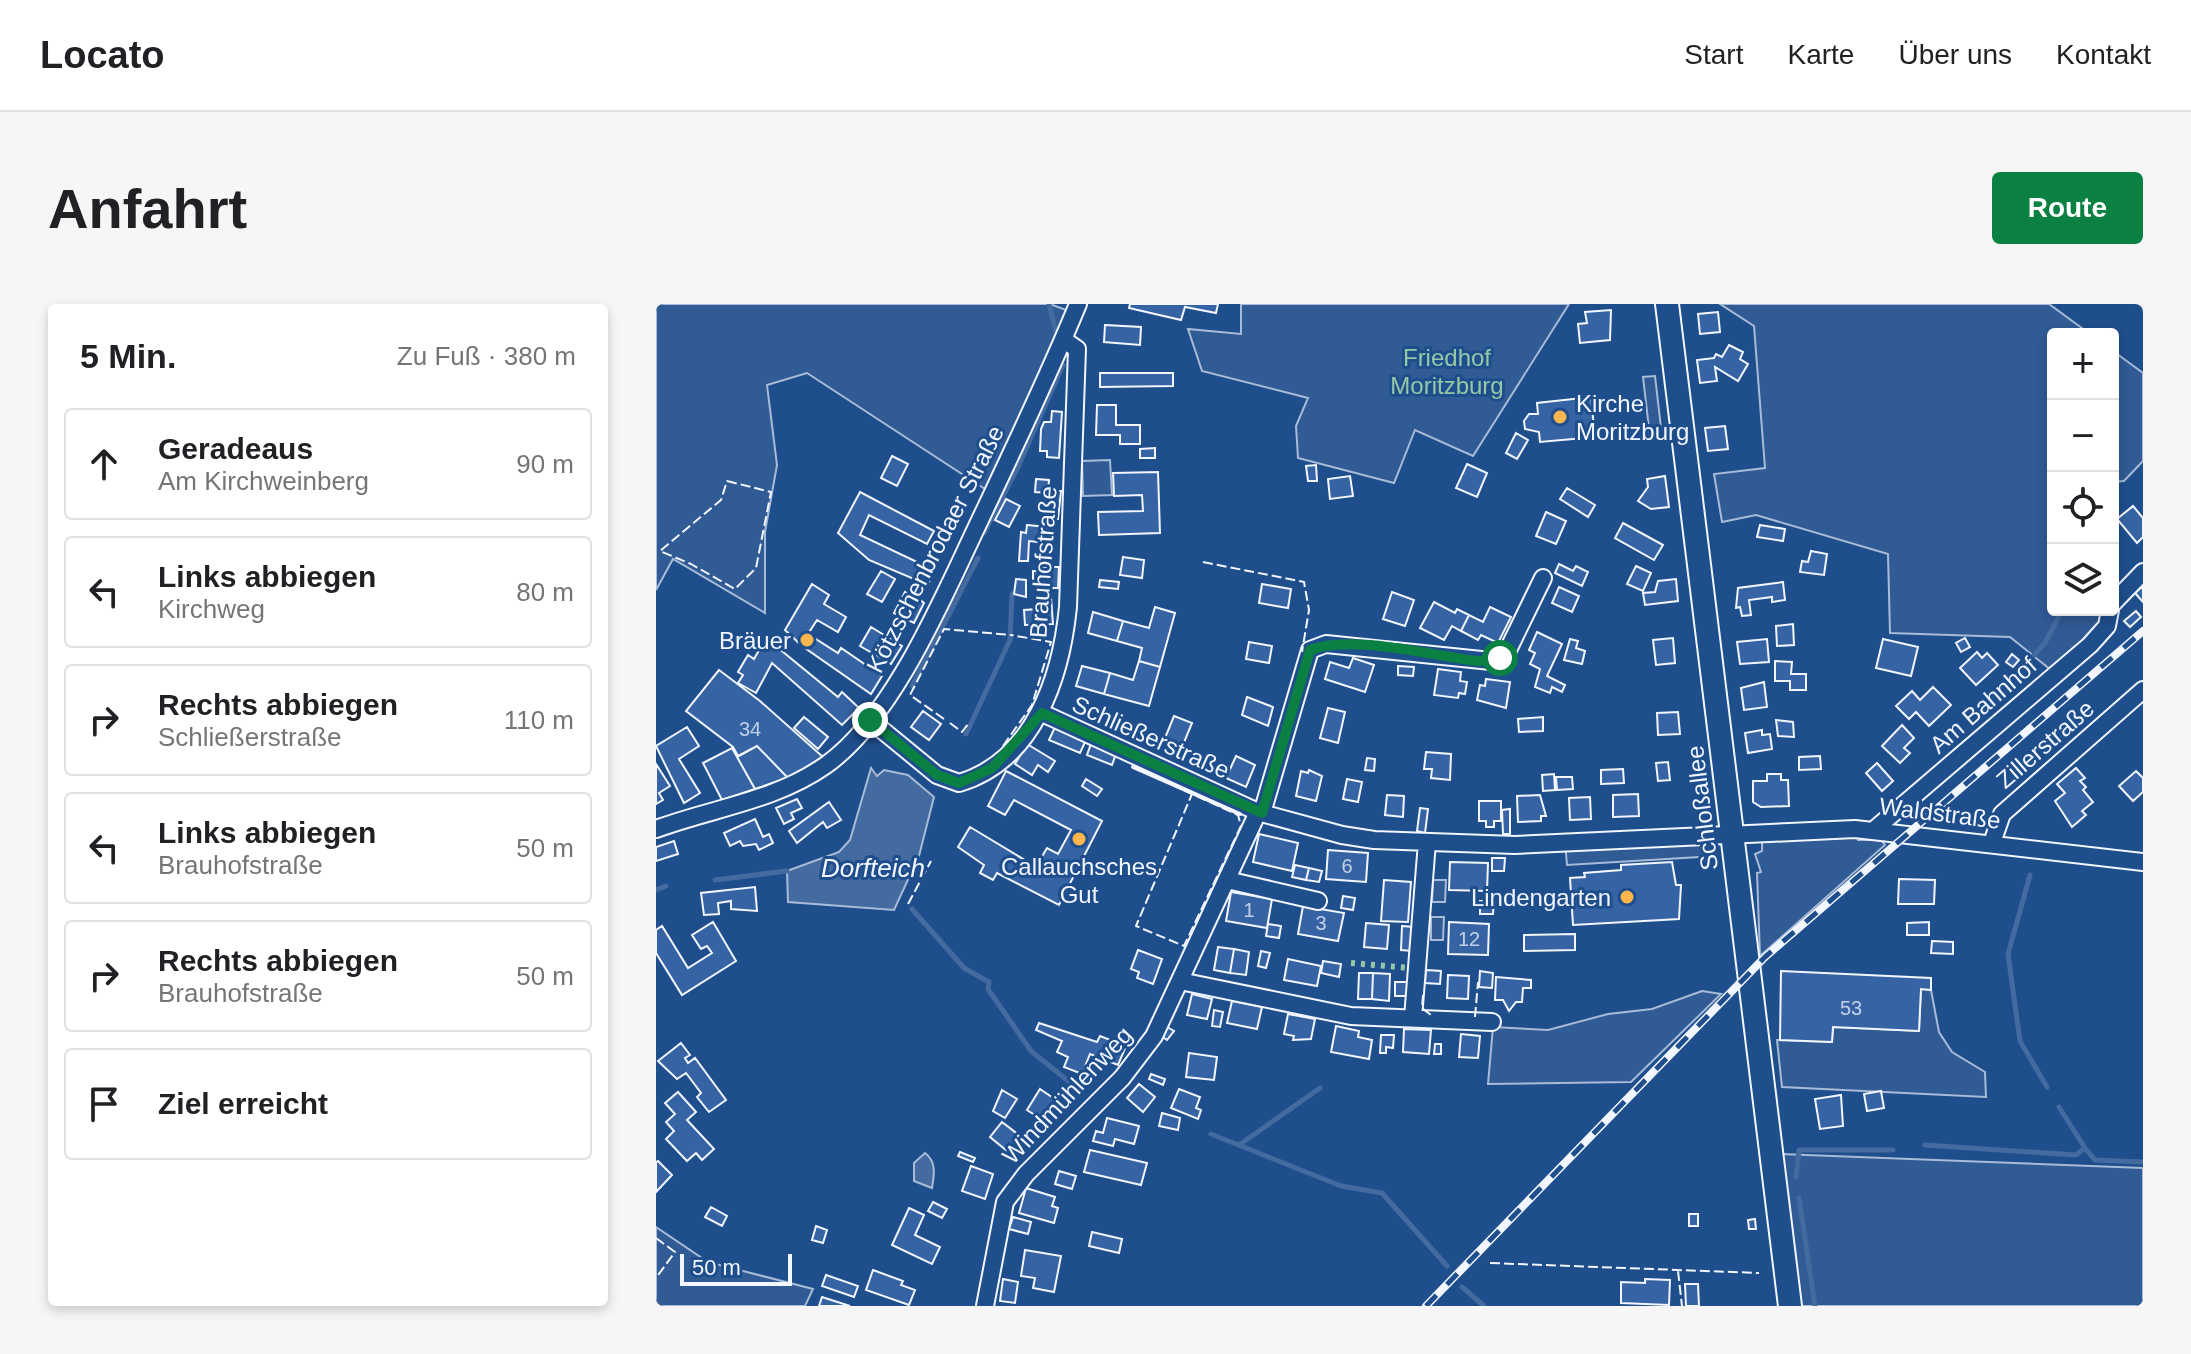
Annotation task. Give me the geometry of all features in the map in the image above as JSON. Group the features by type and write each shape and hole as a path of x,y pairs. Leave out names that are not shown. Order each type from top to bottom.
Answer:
{"main road":[{"name":"Schloßallee","path":"1667,304 1790,1306"}],"street":[{"name":"Kötzschenbrodaer Straße","path":"656,829 719,811 804,779 846,750 870,720 938,606 1064,340 1073,305"},
{"name":"Brauhofstraße","path":"870,720 935,773 959,783 992,768 1042,713 1065,639 1068,607 1077,349 1064,340"},
{"path":"2119,597 2143,572"},
{"name":"Windmühlenweg","path":"985,1306 996,1234 1013,1188 1122,1078 1154,1036 1260,812 1310,650 1326,644 1491,661 1506,654 1543,578"},
{"name":"Am Bahnhof","path":"1875,829 2090,645 2107,626 2109,616"},
{"name":"Zillerstraße","path":"1992,843 2002,814 2143,690"},
{"name":"Schließerstraße","path":"1042,713 1260,812 1342,835 1515,845 1731,832"},
{"name":"Waldstraße","path":"1731,832 1875,829 2143,862"},
{"path":"1413,1018 1427,842"},
{"path":"1227,880 1318,901"},
{"path":"1180,981 1351,1016 1492,1022"}],"shaded area":[{"path":"656,304 1050,304 1069,311 985,489 807,373 767,385 777,465 765,532 765,613 673,559 656,590"},
{"path":"1241,304 1569,304 1473,456 1415,430 1394,483 1298,458 1296,426 1308,398 1202,371 1188,329 1241,334"},
{"path":"1720,304 2049,304 2082,328 2047,328 2047,616 2105,616 2056,674 2010,637 1890,633 1888,554 1756,515 1722,522 1714,474 1765,468 1754,326"},
{"path":"2119,355 2143,373 2143,461 2124,481 2119,481"},
{"path":"1655,376 1662,436 1650,437 1643,377"},
{"path":"1110,460 1112,495 1083,496 1082,461"},
{"name":"Lindengarten","path":"1713,833 1716,856 1567,865 1565,842"},
{"path":"1856,836 1858,840 1881,840 1885,845 1760,956 1757,873 1761,872 1755,854 1762,851 1762,842"},
{"path":"1433,880 1446,880 1445,902 1432,902"},
{"path":"1431,917 1444,917 1443,940 1431,940"},
{"path":"1921,989 1931,990 1939,1032 1952,1052 1985,1072 1986,1097 1782,1087 1777,1040 1832,1042 1833,1027 1919,1031"},
{"path":"1702,991 1721,994 1631,1082 1488,1084 1493,1027 1548,1030 1608,1014 1652,1009"},
{"path":"1780,1154 2143,1168 2143,1306 1800,1306"},
{"path":"656,1227 708,1262 813,1289 805,1306 656,1306"}],"water":[{"name":"Dorfteich","path":"871,768 877,776 884,770 908,775 934,797 919,856 894,910 788,902 787,871 839,852 850,840"},
{"path":"925,1153 933,1165 932,1188 914,1181 914,1163"}],"building":[{"path":"1130,304 1218,304 1216,313 1185,307 1181,320 1129,308"},
{"path":"1611,310 1610,340 1580,343 1578,324 1587,323 1585,312"},
{"path":"1718,312 1720,332 1700,334 1698,314"},
{"path":"1105,325 1141,327 1140,345 1104,342"},
{"path":"1729,345 1743,352 1740,359 1748,364 1738,381 1715,367 1717,381 1700,383 1697,360 1714,358 1716,354 1722,357"},
{"path":"1100,373 1173,373 1173,386 1100,387"},
{"name":"Kirche Moritzburg","path":"1591,397 1595,437 1540,442 1539,432 1525,429 1524,421 1529,414 1538,414 1537,403"},
{"path":"1097,405 1116,405 1116,425 1140,425 1140,444 1120,444 1120,435 1096,435"},
{"path":"1052,411 1062,412 1059,458 1047,457 1047,451 1040,451 1041,429 1044,422 1051,422"},
{"path":"1725,426 1728,449 1708,451 1705,428"},
{"path":"1516,433 1528,440 1517,459 1506,453"},
{"path":"1155,448 1155,458 1140,458 1140,449"},
{"path":"892,456 908,464 897,486 881,478"},
{"path":"1467,464 1487,473 1477,497 1456,488"},
{"path":"1316,465 1317,481 1308,481 1306,466"},
{"path":"1158,472 1160,533 1099,535 1098,512 1143,511 1142,495 1114,496 1113,473"},
{"path":"1350,476 1353,496 1330,499 1328,479"},
{"path":"1665,476 1669,507 1651,509 1638,501 1648,487 1647,479"},
{"path":"1036,479 1049,480 1048,493 1035,492"},
{"path":"1567,488 1595,505 1588,517 1560,499"},
{"path":"1048,491 1061,491 1058,519 1046,518 1047,505 1041,505"},
{"path":"860,492 934,531 927,544 869,515 860,535 934,570 928,585 869,560 838,533"},
{"path":"1006,499 1020,506 1009,527 995,520"},
{"path":"2133,506 2143,518 2143,537 2137,543 2119,521 2119,517"},
{"path":"1546,512 1566,521 1556,544 1536,536"},
{"path":"1623,523 1663,545 1654,560 1615,538"},
{"path":"1027,525 1047,527 1046,543 1029,541 1028,561 1019,561 1021,532 1026,533"},
{"path":"1760,525 1785,529 1783,541 1757,537"},
{"path":"1811,551 1827,554 1824,575 1800,572 1802,561 1808,562"},
{"path":"1123,557 1144,560 1142,578 1120,575"},
{"path":"1559,564 1573,571 1576,566 1588,572 1582,586 1555,573"},
{"path":"1636,566 1651,573 1643,591 1627,584"},
{"path":"1040,567 1059,567 1058,588 1040,588 1040,581 1033,581 1033,571 1040,571"},
{"path":"881,571 895,579 882,602 867,594"},
{"path":"1016,579 1026,580 1026,597 1014,594"},
{"path":"1676,579 1678,601 1645,605 1643,593 1655,592 1658,581"},
{"path":"1100,580 1119,582 1118,589 1099,587"},
{"path":"1783,582 1785,600 1772,602 1772,597 1749,600 1751,615 1742,616 1740,607 1736,608 1738,588"},
{"name":"Bräuer","path":"812,584 829,595 824,604 846,617 838,632 817,620 808,634 838,653 841,648 882,676 871,694 802,646 785,630"},
{"path":"1262,584 1291,589 1288,608 1259,603"},
{"path":"2143,586 2143,602 2135,593"},
{"path":"1559,587 1579,596 1572,612 1552,603"},
{"path":"910,591 924,603 914,623 894,613 905,592 908,594"},
{"path":"1392,592 1414,600 1405,626 1383,619"},
{"path":"1051,597 1053,624 1025,625 1024,610 1039,609 1038,598"},
{"path":"1434,602 1455,613 1457,609 1469,615 1461,631 1452,626 1444,640 1420,628"},
{"path":"1155,607 1175,613 1160,667 1139,661 1142,648 1117,641 1123,621 1149,628"},
{"path":"1490,607 1511,617 1498,643 1481,635 1478,640 1461,631 1469,615 1483,622"},
{"path":"2136,611 2141,617 2130,627 2124,621"},
{"path":"1093,612 1123,621 1117,641 1088,633"},
{"path":"1793,624 1794,645 1777,646 1776,626"},
{"path":"871,627 902,646 891,664 860,646"},
{"path":"1537,632 1562,644 1547,676 1565,685 1562,692 1552,687 1550,693 1535,687 1540,669 1530,664 1535,653 1529,650"},
{"path":"766,638 838,697 842,692 859,708 842,725 772,663 756,693 738,683 743,675 738,672 748,655 754,659"},
{"path":"1673,638 1675,663 1656,665 1653,640"},
{"path":"1965,638 1970,647 1961,652 1956,643"},
{"path":"1570,639 1578,641 1576,648 1585,651 1582,664 1564,660"},
{"path":"1767,639 1769,662 1740,664 1737,642"},
{"path":"1883,639 1918,647 1911,676 1876,668"},
{"path":"1249,642 1272,646 1269,663 1246,659"},
{"path":"1977,652 1982,658 1987,653 1998,665 1976,685 1960,668"},
{"path":"2012,654 2019,660 2013,667 2006,662"},
{"path":"1353,658 1374,665 1365,692 1325,679 1330,662 1349,668"},
{"path":"1139,661 1160,667 1149,706 1104,694 1110,673 1133,680"},
{"path":"1775,661 1792,662 1791,674 1806,674 1806,690 1790,690 1790,681 1775,681"},
{"path":"1082,666 1110,673 1104,694 1076,686"},
{"path":"1398,666 1414,667 1413,676 1398,675"},
{"path":"1438,669 1461,672 1460,681 1467,682 1465,694 1459,693 1458,698 1434,695"},
{"path":"719,670 760,701 823,757 788,778 757,746 738,756 733,747 686,711"},
{"path":"1486,679 1510,682 1506,708 1477,700 1480,685 1485,686"},
{"path":"1764,682 1767,707 1744,710 1741,688"},
{"path":"1933,687 1951,705 1929,726 1916,712 1909,719 1896,706 1912,691 1920,700"},
{"path":"1247,697 1273,707 1268,726 1242,715"},
{"path":"1328,708 1345,712 1338,743 1320,738"},
{"path":"923,711 941,724 929,740 911,727"},
{"path":"1678,712 1680,734 1658,735 1657,713"},
{"path":"1174,716 1192,723 1183,745 1165,738"},
{"path":"804,717 828,737 818,749 794,728"},
{"path":"1543,717 1543,731 1519,732 1518,719"},
{"path":"1776,720 1793,722 1794,737 1778,736"},
{"path":"1902,725 1914,738 1904,748 1910,753 1900,763 1882,746"},
{"path":"687,727 699,746 679,759 700,793 684,803 656,746"},
{"path":"1055,727 1086,740 1080,753 1049,740"},
{"path":"1762,730 1762,735 1770,734 1772,749 1748,753 1745,733"},
{"path":"1092,741 1117,751 1112,765 1087,755"},
{"path":"1027,744 1055,761 1048,772 1038,765 1032,775 1015,764"},
{"path":"757,746 788,778 755,789 737,757"},
{"path":"732,748 755,789 722,800 703,763"},
{"path":"1426,752 1451,754 1450,780 1431,778 1432,769 1424,769"},
{"path":"1236,756 1255,765 1246,787 1226,778"},
{"path":"1820,756 1821,769 1799,770 1799,757"},
{"path":"1367,758 1375,759 1374,771 1365,770"},
{"path":"1668,762 1670,780 1658,781 1656,763"},
{"path":"1877,763 1893,781 1882,791 1866,773"},
{"path":"656,764 670,786 659,793 663,800 656,804"},
{"path":"2076,768 2085,778 2080,781 2086,787 2083,790 2093,802 2082,811 2086,815 2072,827 2055,801 2065,793 2057,784"},
{"path":"1623,769 1624,783 1601,784 1601,770"},
{"path":"1309,770 1322,776 1316,801 1296,796 1301,771 1308,773"},
{"name":"Callauchsches Gut","path":"1006,771 1102,821 1059,905 997,873 993,880 980,873 984,865 958,847 970,827 1048,874 1052,867 1040,860 1047,848 1058,854 1071,830 1014,800 1005,815 988,806"},
{"path":"2136,771 2143,778 2143,792 2133,801 2119,786"},
{"path":"1554,774 1555,790 1543,791 1542,775"},
{"path":"1767,774 1781,774 1781,780 1788,780 1789,806 1761,807 1753,802 1753,781 1767,781"},
{"path":"1556,777 1572,777 1573,789 1557,790"},
{"path":"1086,779 1102,789 1097,796 1082,786"},
{"path":"1347,779 1362,782 1358,802 1343,799"},
{"path":"1638,794 1639,816 1613,817 1613,795"},
{"path":"1387,795 1404,796 1403,817 1385,815"},
{"path":"1540,795 1546,816 1541,816 1541,821 1518,822 1517,796"},
{"path":"1590,797 1591,819 1570,820 1569,798"},
{"path":"797,799 802,808 791,813 794,819 784,824 776,808"},
{"path":"1479,801 1501,801 1501,821 1494,821 1494,827 1486,827 1486,821 1479,821"},
{"path":"829,802 841,820 827,828 823,822 797,843 789,831"},
{"path":"1420,808 1428,809 1425,833 1417,831"},
{"path":"1510,809 1510,834 1503,834 1502,810"},
{"path":"755,819 763,837 769,834 773,843 759,850 756,844 743,846 740,841 730,846 724,833"},
{"path":"1259,834 1298,843 1292,871 1253,862"},
{"path":"674,841 678,854 656,861 656,847"},
{"path":"1328,850 1368,853 1366,882 1326,879"},
{"path":"1492,858 1505,858 1504,871 1492,871"},
{"path":"1450,862 1488,863 1487,891 1449,890"},
{"name":"Lindengarten","path":"1672,862 1676,885 1681,885 1679,919 1573,925 1570,878 1585,877 1584,873 1621,870 1621,865"},
{"path":"1295,865 1309,868 1306,880 1292,877"},
{"path":"1309,868 1322,871 1319,882 1306,880"},
{"path":"1899,879 1935,880 1934,904 1898,904"},
{"path":"1384,880 1411,882 1408,922 1381,921"},
{"path":"755,887 757,911 731,909 731,901 718,903 719,914 704,915 701,893"},
{"path":"1231,892 1272,899 1267,928 1226,921"},
{"path":"1343,896 1355,898 1353,910 1341,908"},
{"path":"1480,901 1494,901 1493,914 1480,914"},
{"path":"1303,906 1344,913 1338,941 1298,934"},
{"path":"713,922 736,961 682,995 656,953 656,930 662,926 688,968 712,953 707,946 701,949 692,935"},
{"path":"1449,922 1489,924 1488,955 1448,954"},
{"path":"1929,922 1929,935 1907,935 1907,923"},
{"path":"1366,923 1389,925 1387,949 1364,947"},
{"path":"1268,924 1281,926 1279,938 1266,936"},
{"path":"1402,926 1414,927 1413,951 1401,950"},
{"path":"1575,934 1575,950 1524,951 1524,935"},
{"path":"1932,941 1953,942 1953,954 1931,953"},
{"path":"1218,947 1234,949 1230,973 1214,970"},
{"path":"1234,949 1249,952 1246,975 1230,973"},
{"path":"1138,950 1162,959 1153,984 1137,978 1139,972 1131,969"},
{"path":"1261,951 1270,953 1266,968 1258,966"},
{"path":"1288,959 1321,966 1317,986 1284,980"},
{"path":"1323,961 1341,964 1339,977 1321,973"},
{"path":"1426,970 1441,971 1440,984 1425,983"},
{"path":"1480,971 1493,973 1492,988 1479,987"},
{"path":"1781,971 1931,978 1931,990 1921,989 1919,1031 1833,1027 1832,1042 1780,1040"},
{"path":"1359,973 1373,973 1372,999 1358,999"},
{"path":"1373,973 1390,974 1389,1001 1372,999"},
{"path":"1448,975 1469,976 1468,999 1447,998"},
{"path":"1496,977 1531,980 1531,988 1523,988 1522,1002 1516,1002 1509,1011 1503,1000 1495,1000"},
{"path":"1395,982 1408,982 1408,996 1395,996"},
{"path":"1192,994 1212,999 1207,1019 1187,1015"},
{"path":"1232,1001 1262,1007 1257,1029 1227,1023"},
{"path":"1214,1010 1223,1012 1220,1027 1212,1026"},
{"path":"1288,1014 1315,1019 1311,1039 1293,1040 1294,1036 1284,1034"},
{"path":"1039,1023 1097,1042 1100,1036 1126,1046 1118,1065 1090,1054 1082,1074 1064,1067 1068,1057 1057,1052 1062,1041 1036,1030"},
{"path":"1336,1026 1359,1031 1358,1037 1372,1040 1369,1059 1331,1052"},
{"path":"1167,1027 1174,1031 1167,1040 1161,1036"},
{"path":"1404,1029 1431,1030 1429,1054 1403,1052"},
{"path":"1461,1034 1480,1036 1478,1058 1459,1057"},
{"path":"1381,1035 1394,1035 1393,1048 1386,1047 1386,1053 1380,1053"},
{"path":"681,1043 690,1055 685,1058 688,1063 695,1058 726,1100 709,1112 697,1097 701,1093 686,1073 677,1079 658,1061"},
{"path":"1435,1044 1441,1044 1441,1054 1434,1054"},
{"path":"1189,1053 1217,1057 1214,1080 1186,1077"},
{"path":"1151,1074 1165,1079 1163,1085 1149,1079"},
{"path":"1139,1084 1155,1097 1143,1112 1127,1098"},
{"path":"1040,1089 1062,1104 1049,1124 1027,1110"},
{"path":"1179,1089 1200,1097 1196,1108 1201,1110 1198,1119 1171,1108"},
{"path":"1002,1090 1017,1099 1005,1118 993,1111"},
{"path":"1881,1091 1884,1108 1867,1111 1864,1094"},
{"path":"678,1092 696,1112 687,1120 714,1149 702,1160 696,1153 687,1161 666,1139 674,1131 666,1122 675,1114 665,1103"},
{"path":"1841,1095 1843,1126 1820,1129 1815,1099"},
{"path":"1162,1113 1180,1118 1178,1130 1159,1126"},
{"path":"1107,1118 1139,1126 1134,1144 1115,1139 1113,1146 1093,1141 1096,1131 1103,1133"},
{"path":"1002,1122 1024,1139 1012,1155 990,1137"},
{"path":"1090,1150 1147,1163 1141,1185 1084,1172"},
{"path":"960,1152 975,1158 973,1162 958,1156"},
{"path":"656,1162 672,1175 656,1192"},
{"path":"971,1166 993,1174 985,1199 962,1191"},
{"path":"1059,1171 1076,1176 1072,1189 1055,1184"},
{"path":"1026,1188 1055,1197 1052,1206 1058,1208 1054,1223 1019,1213"},
{"path":"933,1202 947,1209 942,1218 928,1211"},
{"path":"711,1207 727,1216 722,1226 705,1217"},
{"path":"909,1208 924,1215 915,1235 940,1247 932,1264 892,1245"},
{"path":"1689,1214 1698,1214 1698,1226 1689,1226"},
{"path":"1013,1217 1031,1222 1028,1234 1009,1229"},
{"path":"1755,1219 1756,1229 1749,1229 1748,1220"},
{"path":"816,1226 827,1230 823,1243 812,1240"},
{"path":"1092,1232 1122,1239 1119,1253 1089,1246"},
{"path":"1025,1250 1061,1256 1054,1292 1033,1288 1035,1278 1021,1276"},
{"path":"873,1270 903,1281 901,1285 915,1290 909,1305 866,1290"},
{"path":"826,1275 858,1286 854,1297 822,1286"},
{"path":"1003,1279 1018,1282 1015,1303 1000,1301"},
{"path":"1645,1279 1670,1280 1669,1305 1621,1303 1621,1282 1645,1283"},
{"path":"1685,1284 1698,1284 1699,1306 1686,1306"},
{"path":"822,1297 850,1306 819,1306"}],"waterway":[{"path":"1049,304 1057,336"},
{"path":"984,533 1018,467 1063,365"},
{"path":"912,686 978,558"},
{"path":"966,734 1010,640 1012,594"},
{"path":"1988,706 2045,643 2059,616"},
{"path":"715,880 787,871"},
{"path":"2030,875 2008,954 2020,1041 2047,1087"},
{"path":"656,890 666,886"},
{"path":"912,909 964,968 989,982 988,989 1031,1051 1077,1088"},
{"path":"1239,1145 1320,1088"},
{"path":"2059,1107 2085,1148"},
{"path":"1211,1134 1341,1186 1382,1193 1447,1266"},
{"path":"1925,1145 2076,1155 2085,1148 2095,1160 2143,1162"},
{"path":"1796,1177 1799,1150 1893,1150"},
{"path":"1799,1198 1815,1306"},
{"path":"1462,1287 1484,1306"}],"railway":[{"path":"1426,1306 1765,957 2143,631"}],"hedge":[{"path":"1351,963 1410,968"}],"fence":[{"path":"727,481 771,492 756,568 735,589 691,564 660,551 721,500 727,481"},
{"path":"1203,562 1304,582 1309,610 1302,652"},
{"path":"944,719 910,695 944,629 1011,635"},
{"path":"1003,746 1032,705 1051,642 1011,635"},
{"path":"950,723 962,732 968,724"},
{"path":"1133,767 1238,815 1241,826 1184,946 1136,926 1192,794"},
{"path":"908,904 931,861"},
{"path":"1475,1017 1478,982"},
{"path":"1423,995 1422,1008 1431,1015"},
{"path":"656,1238 675,1252 656,1278"},
{"path":"1490,1263 1759,1273"},
{"path":"1678,1271 1682,1306"}],"wall":[{"path":"1133,767 1240,814"}],"place":[{"name":"Kirche Moritzburg","path":"1560,417"},
{"name":"Bräuer","path":"807,640"},
{"name":"Callauchsches Gut","path":"1079,839"},
{"name":"Lindengarten","path":"1627,897"}],"route":[{"path":"870,720 937,775 959,783 992,768 1042,713 1262,813 1297,703 1310,650 1326,644 1480,661 1500,658"}],"park label":[{"name":"Friedhof Moritzburg","path":"1447,371"}]}
